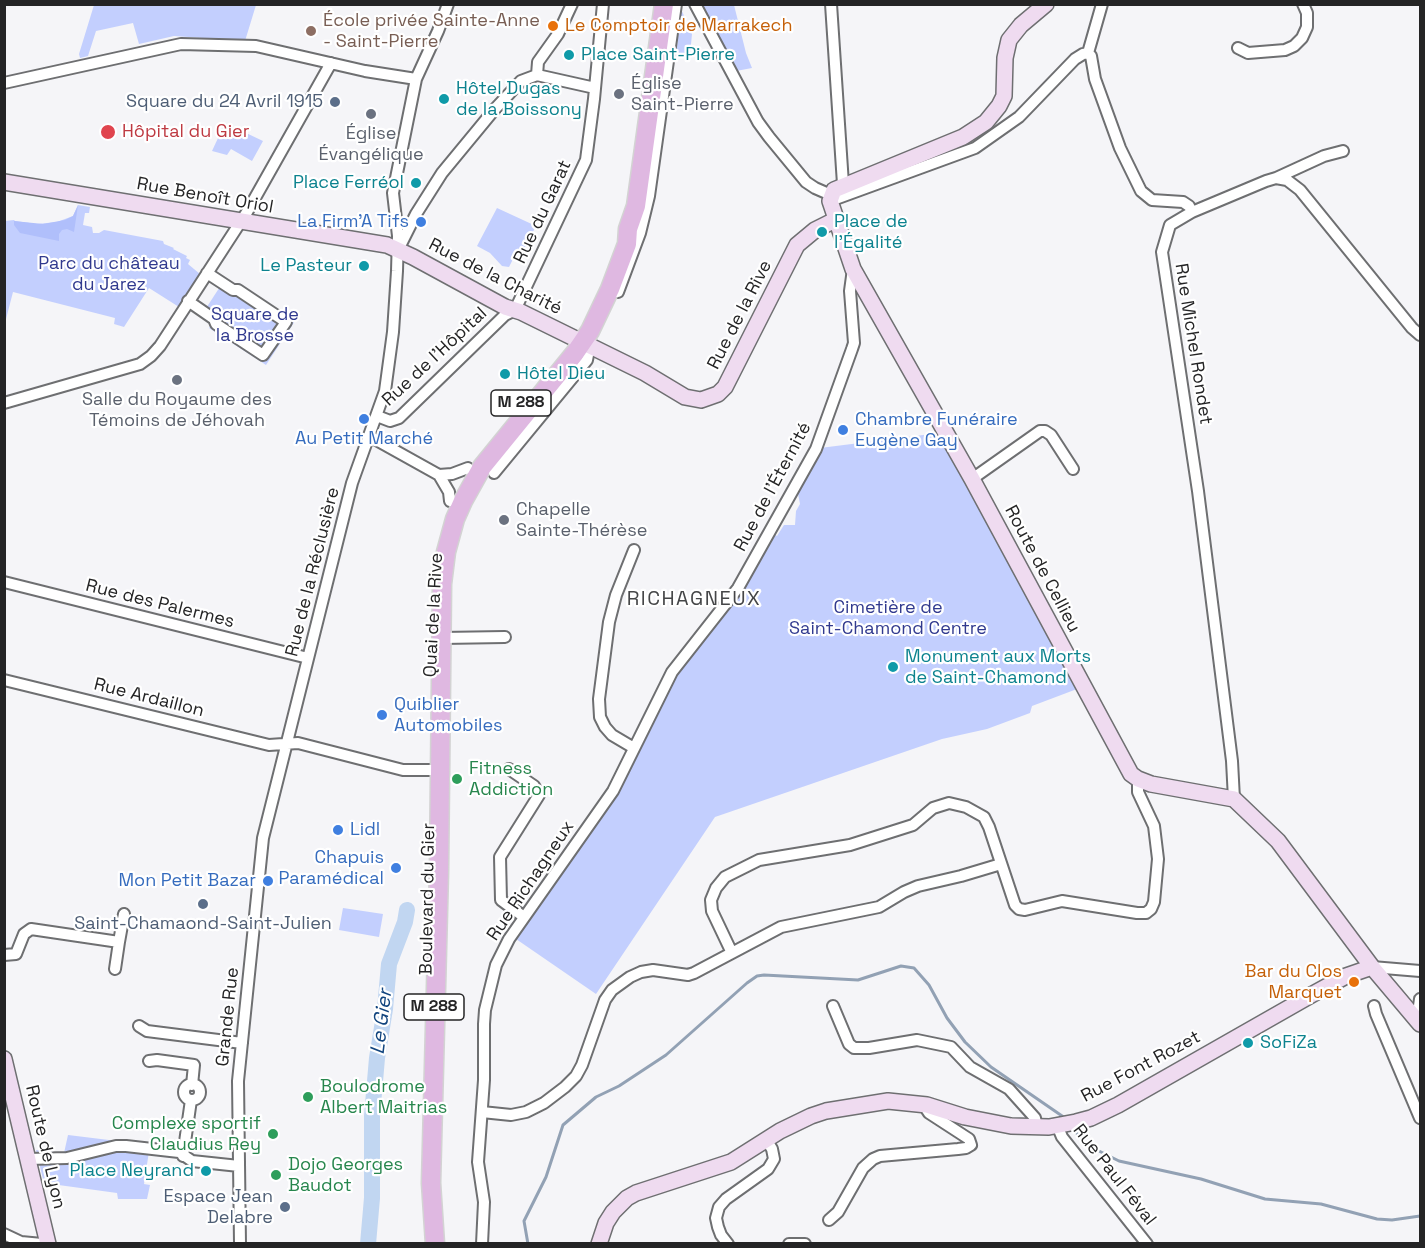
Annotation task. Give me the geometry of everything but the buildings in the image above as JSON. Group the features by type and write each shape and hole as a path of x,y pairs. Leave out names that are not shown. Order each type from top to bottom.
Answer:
{"main road":[{"name":"Quai de la Rive","path":"435,770 444,568 450,535 463,501 490,456 582,342 602,306 627,244 628,230 638,194 664,4"},
{"path":"835,220 835,192 963,136 986,122 1004,96 1008,43 1016,30 1046,4"},
{"name":"Rue Benoît Oriol","path":"4,182 398,249"},
{"name":"Route de Cellieu","path":"835,220 853,269 972,479 1131,774 1138,779"},
{"name":"Rue de la Rive","path":"582,342 654,378 685,397 702,400 718,394 730,379 797,245 815,230 835,220"},
{"name":"Quai de la Rive","path":"435,770 433,570 438,541 450,501 468,468 582,342 620,241 628,230"},
{"name":"Rue de la Charité","path":"398,249 499,304 582,342"},
{"name":"Boulevard du Gier","path":"428,1244 423,1207 423,1143 435,770"},
{"name":"Boulevard du Gier","path":"435,770 431,1183 435,1244"},
{"path":"1138,779 1151,784 1234,799 1278,841 1372,968 1419,1022"},
{"name":"Rue Font Rozet","path":"600,1244 606,1224 613,1212 627,1198 655,1186 730,1162 811,1116 826,1111 888,1101 907,1101 1011,1126 1037,1127 1091,1118 1118,1106 1330,985 1356,972 1372,968"},
{"name":"Route de Lyon","path":"4,1059 48,1244"}],"street":[{"name":"Rue de la Réclusière","path":"273,795 352,483 385,391 395,305 398,249 393,193 416,79 448,4"},
{"path":"537,75 538,62 558,34 572,4"},
{"path":"398,249 416,214 442,173 510,91 521,81 537,75 595,88 603,4"},
{"path":"602,306 611,304 617,296 640,233 649,196 676,4"},
{"path":"695,4 753,113 769,137 806,182 815,188 835,192 975,148 1019,117 1075,59 1088,53"},
{"path":"831,4 835,192"},
{"path":"1102,4 1088,53 1120,148 1141,192 1152,200 1183,202 1192,212"},
{"path":"1238,48 1248,53 1285,50 1294,46 1302,38 1307,27 1304,4"},
{"path":"4,83 181,44 256,46 365,71 416,79"},
{"path":"4,403 140,364 160,346 240,222 331,63"},
{"name":"Rue du Garat","path":"515,310 586,160 595,88"},
{"name":"Rue Michel Rondet","path":"1234,799 1232,761 1198,491 1162,252 1170,225 1192,212 1324,156 1344,152"},
{"path":"1276,178 1287,180 1300,190 1420,335"},
{"name":"Rue de l'Éternité","path":"722,609 742,582 816,448 852,349 850,291 853,269"},
{"path":"188,302 214,319 216,324 263,355 286,322 238,290 233,290 207,273"},
{"name":"Rue de l'Hôpital","path":"377,416 394,421 505,315 515,310"},
{"path":"494,473 587,360 582,342"},
{"path":"972,479 1040,431 1051,435 1073,469"},
{"path":"369,436 439,475 447,486 450,501"},
{"path":"439,475 452,474 468,468"},
{"path":"634,550 616,595 609,622 599,699 600,717 605,727 612,735 634,748"},
{"name":"Rue des Palermes","path":"4,582 308,658"},
{"name":"Rue Richagneux","path":"482,1244 484,1202 478,1162 485,1010 496,965 509,939 613,791 672,672 722,609"},
{"path":"442,638 505,637"},
{"name":"Rue Ardaillon","path":"4,680 269,745 298,743 403,770 435,770"},
{"path":"509,769 534,786 539,795 500,857 501,900 524,917"},
{"path":"732,953 712,911 711,900 724,877 759,860 850,845 913,825 933,808 949,803 966,807 984,817 1015,905 1019,909 1025,910 1062,901 1146,913 1154,902 1157,884 1156,836 1151,817 1138,792 1138,779"},
{"name":"Grande Rue","path":"240,1244 238,1081 263,838 273,795"},
{"path":"482,1112 511,1115 526,1112 544,1103 565,1087 576,1076 582,1065 605,1000 612,990 630,977 653,970 688,975 781,927 879,907 918,886 1001,864"},
{"path":"115,969 124,914"},
{"path":"4,955 16,954 24,934 31,929 120,942"},
{"path":"1372,968 1420,971"},
{"path":"1419,1022 1420,999"},
{"path":"833,1005 849,1044 854,1047 861,1049 921,1040 951,1047 970,1067 1009,1089 1035,1118 1037,1127"},
{"path":"1374,1006 1420,1118"},
{"path":"139,1026 147,1031 242,1043"},
{"path":"149,1061 194,1065 192,1084 186,1088 184,1093 191,1100 183,1156"},
{"path":"829,1220 838,1212 863,1168 873,1159 880,1156 966,1148 970,1144 969,1140 929,1113 927,1105"},
{"name":"Rue Paul Féval","path":"1065,1124 1062,1137 1147,1244"},
{"path":"728,1244 718,1227 716,1218 719,1208 726,1199 768,1169 774,1159 767,1141"},
{"path":"28,1159 67,1158 116,1146 179,1152 192,1161 239,1166"},
{"path":"4,1234 21,1242 42,1244"},
{"path":"789,1244 805,1244"}],"green space":[{"path":"94,5 256,5 245,41 174,36 139,44 133,23 96,31 88,56 80,58 79,54"},
{"path":"698,5 734,5 752,68 736,71"},
{"path":"681,9 692,34 690,55 676,57"},
{"path":"225,123 263,141 252,161 231,149 227,155 212,151"},
{"name":"Parc du château du Jarez","path":"78,205 90,207 89,213 85,213 83,225 92,227 93,233 104,230 163,241 164,244 187,256 186,258 190,260 188,264 200,274 179,307 149,288 124,327 114,324 115,318 13,292 5,323 5,221 14,220 37,224 57,222 73,216"},
{"path":"497,208 536,226 519,259 514,257 509,267 502,266 490,253 477,246"},
{"name":"Square de la Brosse","path":"225,279 236,287 239,283 295,321 266,365 209,328 212,324 201,316"},
{"name":"Cimetière de Saint-Chamond Centre","path":"939,433 1077,689 1032,706 1030,713 987,729 942,739 715,817 596,994 516,939 619,788 662,694 743,589 772,533 777,536 784,525 795,525 796,511 800,504 797,489 820,448"},
{"path":"343,908 383,914 379,937 339,930"},
{"path":"68,1135 150,1145 144,1184 150,1185 147,1199 118,1199 117,1193 44,1183 36,1150 64,1153"}],"shaded area":[{"path":"78,205 74,232 67,229 62,230 59,234 59,241 20,233 14,225 14,221 43,224 65,220 73,216"}],"waterway":[{"name":"Le Gier","path":"368,1244 372,1198 372,1116 377,1058 389,964 405,922 407,910"},
{"path":"528,1244 524,1221 546,1177 563,1125 596,1097 619,1086 666,1055 757,976 858,980 901,966 914,968 929,985 947,1018 965,1042 991,1067 1065,1118"},
{"path":"1073,1128 1085,1144 1119,1161 1201,1179 1265,1199 1321,1204 1377,1219 1392,1220 1420,1216"}],"place":[{"name":"Le Comptoir de Marrakech","path":"553,26"},
{"name":"École privée Sainte-Anne - Saint-Pierre","path":"311,31"},
{"name":"Place Saint-Pierre","path":"569,55"},
{"name":"Église Saint-Pierre","path":"619,94"},
{"name":"Hôtel Dugas de la Boissony","path":"444,99"},
{"name":"Square du 24 Avril 1915","path":"335,102"},
{"name":"Église Évangélique","path":"371,114"},
{"name":"Hôpital du Gier","path":"108,132"},
{"name":"Place Ferréol","path":"416,183"},
{"name":"La Firm'A Tifs","path":"421,222"},
{"name":"Place de l'Égalité","path":"822,232"},
{"name":"Le Pasteur","path":"364,266"},
{"name":"Hôtel Dieu","path":"505,374"},
{"name":"Salle du Royaume des Témoins de Jéhovah","path":"177,380"},
{"name":"Au Petit Marché","path":"364,419"},
{"name":"Chambre Funéraire Eugène Gay","path":"843,430"},
{"name":"Chapelle Sainte-Thérèse","path":"504,520"},
{"name":"Monument aux Morts de Saint-Chamond","path":"893,667"},
{"name":"Quiblier Automobiles","path":"382,715"},
{"name":"Fitness Addiction","path":"457,779"},
{"name":"Lidl","path":"338,830"},
{"name":"Chapuis Paramédical","path":"396,868"},
{"name":"Mon Petit Bazar","path":"268,881"},
{"name":"Saint-Chamaond-Saint-Julien","path":"203,904"},
{"name":"Bar du Clos Marquet","path":"1354,982"},
{"name":"SoFiZa","path":"1248,1043"},
{"name":"Boulodrome Albert Maitrias","path":"308,1097"},
{"name":"Complexe sportif Claudius Rey","path":"273,1134"},
{"name":"Place Neyrand","path":"206,1171"},
{"name":"Dojo Georges Baudot","path":"276,1175"},
{"name":"Espace Jean Delabre","path":"285,1207"}],"district":[{"name":"RICHAGNEUX","path":"694,600"}]}
